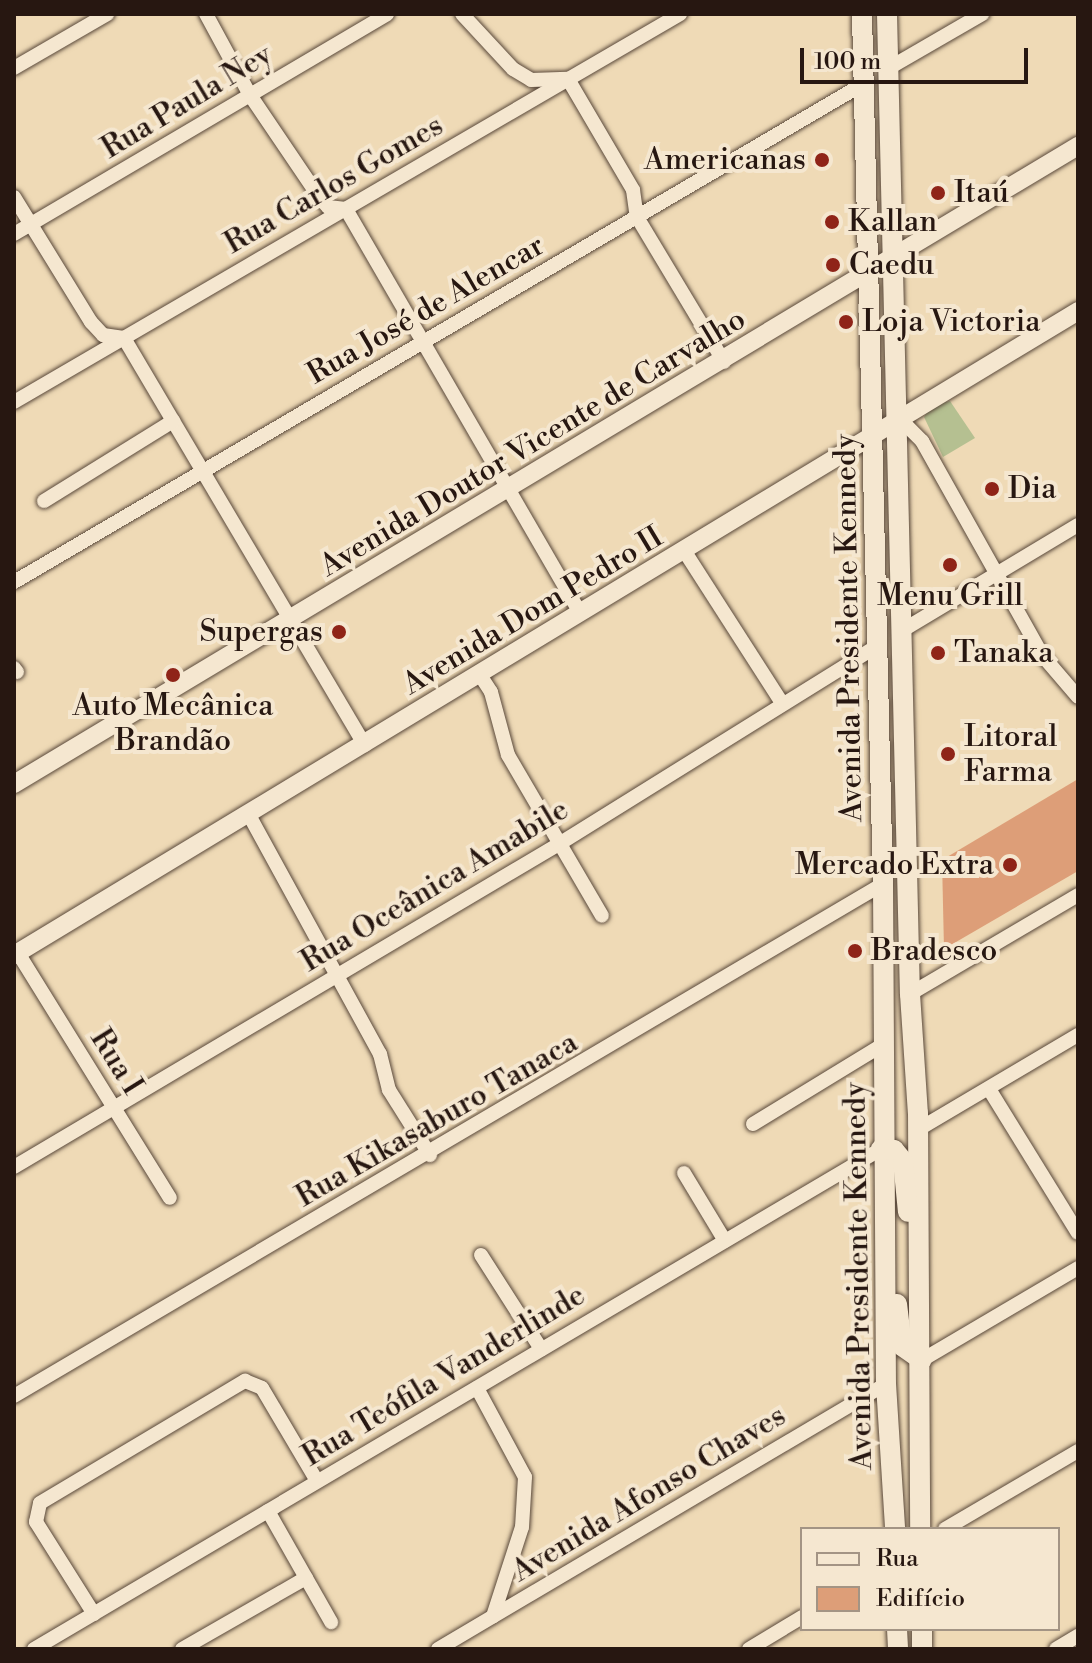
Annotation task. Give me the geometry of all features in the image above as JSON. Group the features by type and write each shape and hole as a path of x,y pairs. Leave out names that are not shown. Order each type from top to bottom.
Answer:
{"main road":[{"name":"Avenida Presidente Kennedy","path":"862,14 879,645 884,1044 881,1149 886,1384 895,1527"},
{"name":"Avenida Presidente Kennedy","path":"887,14 896,254 910,994 919,1129 922,1360 920,1527"},
{"path":"881,1149 894,1150 903,1161 910,1232 920,1243"},
{"path":"884,1237 902,1346 922,1360"}],"street":[{"path":"14,68 107,14"},
{"path":"206,14 250,95 328,207 346,209 426,340 580,612"},
{"name":"Rua Paula Ney","path":"14,234 387,14"},
{"path":"462,14 513,69 531,80 568,79 633,190 637,217 724,362"},
{"name":"Rua Carlos Gomes","path":"14,402 680,14"},
{"path":"889,68 982,14"},
{"name":"Rua José de Alencar","path":"14,582 865,83"},
{"name":"Avenida Doutor Vicente de Carvalho","path":"14,784 871,274 896,254 1078,146"},
{"path":"14,197 28,226 91,322 103,335 124,338 365,745"},
{"name":"Avenida Dom Pedro II","path":"16,954 580,612 685,552 1078,311"},
{"path":"899,418 922,441 1042,655 1078,697"},
{"path":"44,501 173,421"},
{"path":"903,630 1078,525"},
{"path":"685,552 782,703"},
{"name":"Rua Oceânica Amabile","path":"14,1167 559,844 879,645"},
{"path":"480,675 491,692 504,747 602,916"},
{"path":"249,815 380,1054 389,1090 430,1155"},
{"name":"Rua Kikasaburo Tanaca","path":"14,1396 430,1155 883,884"},
{"path":"910,994 1078,895"},
{"name":"Rua I","path":"16,954 170,1198"},
{"path":"919,1129 1078,1035"},
{"path":"753,1124 884,1044"},
{"path":"989,1089 1078,1233"},
{"name":"Rua Teófila Vanderlinde","path":"34,1649 881,1149"},
{"path":"684,1173 725,1241"},
{"path":"481,1255 541,1349"},
{"path":"922,1360 1078,1268"},
{"path":"94,1614 35,1512 40,1503 254,1382 317,1481"},
{"name":"Avenida Afonso Chaves","path":"438,1649 886,1384"},
{"path":"477,1388 525,1477 522,1527 493,1616"},
{"path":"948,1527 1078,1451"},
{"path":"268,1511 331,1622"},
{"path":"182,1649 306,1578"},
{"path":"749,1649 800,1618"},
{"path":"1056,1649 1078,1636"}],"green space":[{"path":"950,401 975,438 943,457 924,417 932,405"}],"building":[{"name":"Mercado Extra","path":"1078,779 1078,871 944,949 942,860"}],"place":[{"name":"Americanas","path":"822,160"},
{"name":"Itaú","path":"938,193"},
{"name":"Kallan","path":"832,222"},
{"name":"Caedu","path":"833,265"},
{"name":"Loja Victoria","path":"846,322"},
{"name":"Dia","path":"992,489"},
{"name":"Menu Grill","path":"950,565"},
{"name":"Supergas","path":"339,632"},
{"name":"Tanaka","path":"938,653"},
{"name":"Auto Mecânica Brandão","path":"173,675"},
{"name":"Litoral Farma","path":"948,754"},
{"name":"Mercado Extra","path":"1010,865"},
{"name":"Bradesco","path":"855,951"}]}
